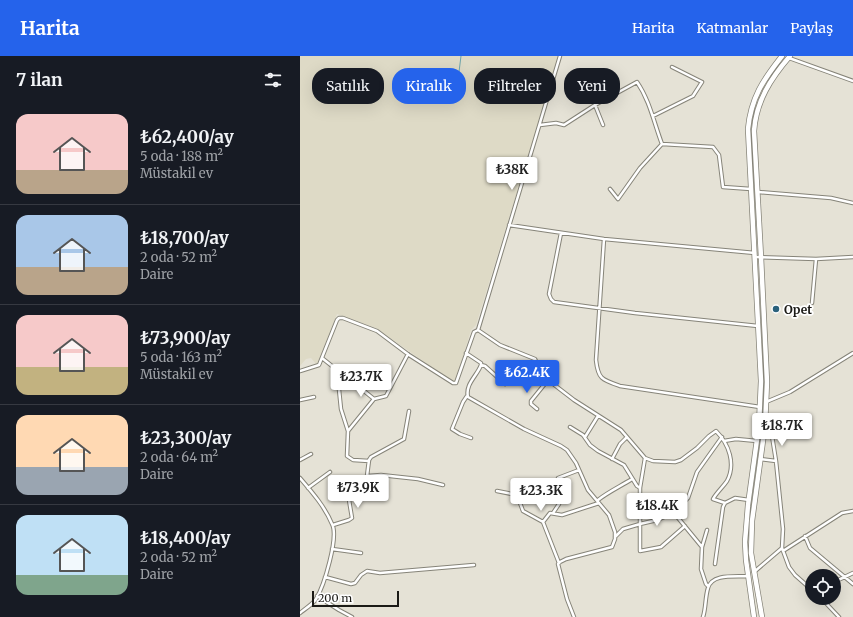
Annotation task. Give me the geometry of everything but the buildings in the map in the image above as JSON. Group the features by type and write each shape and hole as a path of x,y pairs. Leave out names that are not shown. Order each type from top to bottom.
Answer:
{"main road":[{"path":"754,617 745,542 760,407 759,326 747,137 750,114 755,97 768,73 782,56"},
{"path":"762,617 751,553 752,521 766,402 761,257 753,136 756,114 768,85 789,57"}],"street":[{"path":"300,371 319,365 337,320 339,318 343,318 376,331 408,354 453,383 456,383 474,332 478,330 560,56"},
{"path":"789,57 853,81"},
{"path":"653,116 693,96 702,82 672,67"},
{"path":"540,125 556,123 564,125 595,105 637,82 644,92 662,144"},
{"path":"595,105 603,125"},
{"path":"662,144 713,147 719,155 723,187 751,189"},
{"path":"610,189 618,199 640,168 662,144"},
{"path":"757,192 831,198 853,203"},
{"path":"509,225 604,239 755,255 761,257 816,259 853,257"},
{"path":"561,233 549,294 554,302 599,309 759,326"},
{"path":"604,239 596,360 597,371 600,376 620,386 760,407"},
{"path":"812,303 816,259"},
{"path":"478,330 500,345 535,359 541,373 548,380 574,400 621,430 645,458 653,461 675,462 681,460 697,448 709,436 716,432 723,439 730,455 731,468 726,482 718,490 714,499 725,503"},
{"path":"766,402 790,392 853,353"},
{"path":"348,431 374,398 386,396 408,354"},
{"path":"466,354 481,363 505,384"},
{"path":"322,358 374,398"},
{"path":"471,438 452,429 467,396 470,382 482,365"},
{"path":"337,370 341,408 348,431 347,456 353,460 369,462"},
{"path":"537,409 531,404 531,401 548,380"},
{"path":"467,396 524,429 564,448 572,456 586,487 610,518 615,537"},
{"path":"300,400 314,397"},
{"path":"333,525 352,518 349,500 365,486 371,457 404,440 409,411"},
{"path":"585,437 598,416"},
{"path":"570,427 585,437 595,449 624,465 632,479 640,488"},
{"path":"772,436 783,529 782,550 789,567 805,583"},
{"path":"612,459 620,444 627,437"},
{"path":"723,439 757,441"},
{"path":"559,563 572,558 611,548 618,532 626,528 657,520 674,513 688,498 699,470 723,439"},
{"path":"300,460 311,454"},
{"path":"645,458 640,488 640,551 661,547 685,526"},
{"path":"760,459 776,461"},
{"path":"553,513 561,498 558,478 579,470"},
{"path":"308,488 330,472"},
{"path":"367,476 381,475 418,479 443,485"},
{"path":"300,479 319,502 333,525 332,549 325,577 316,600 300,613"},
{"path":"543,522 548,514 553,513 562,515 598,501 605,494 632,479"},
{"path":"497,491 517,495 523,511 543,522 559,563 558,566 567,600 574,617"},
{"path":"715,564 725,503 735,498 749,500"},
{"path":"754,572 782,550 842,513 853,511"},
{"path":"674,513 702,547"},
{"path":"707,530 702,547 701,569 708,586"},
{"path":"805,536 810,548 853,584"},
{"path":"332,549 361,553"},
{"path":"325,577 350,584 355,583 361,575 367,571 380,573 474,565"},
{"path":"841,578 853,573"},
{"path":"703,617 708,586 716,579 748,576"},
{"path":"317,596 352,617"},
{"path":"828,605 839,617"}],"shaded area":[{"path":"300,56 559,56 555,68 474,68 474,104 544,104 476,325 471,330 456,380 453,382 376,328 337,314 318,362 316,364 311,358 306,359 300,366"}],"waterway":[{"path":"460,68 461,56"}],"place":[{"name":"Opet","path":"776,309"}]}
